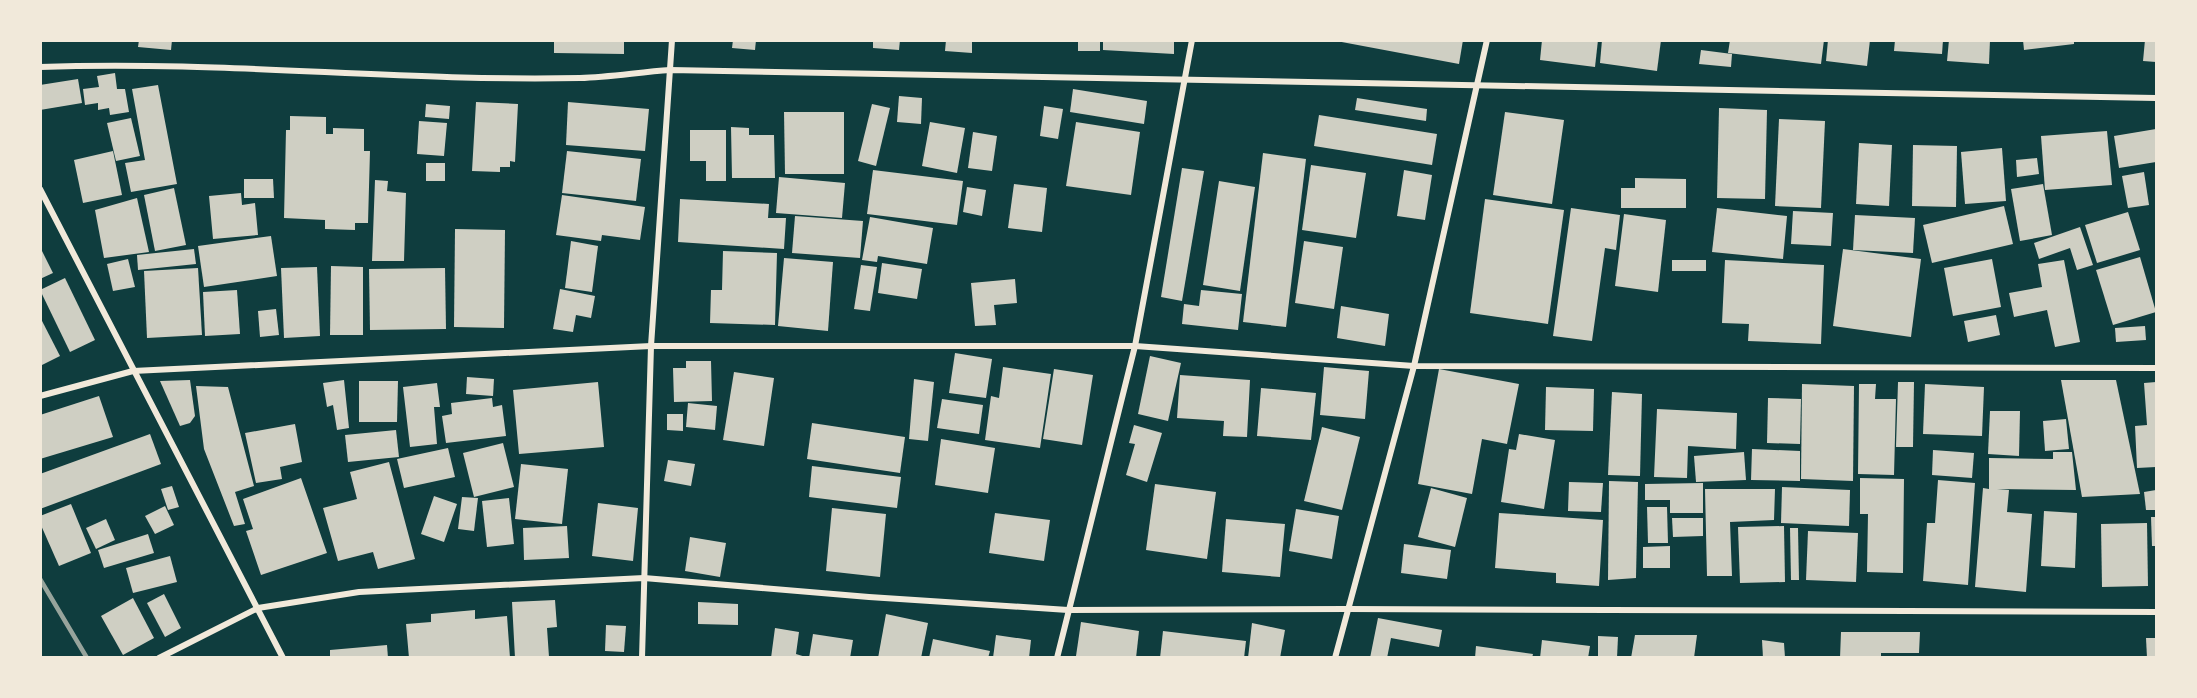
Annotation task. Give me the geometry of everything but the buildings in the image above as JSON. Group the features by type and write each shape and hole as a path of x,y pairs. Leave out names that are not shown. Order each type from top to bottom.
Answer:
{"street":[{"path":"642,657 651,346 672,40"},
{"path":"1057,657 1135,346 1192,40"},
{"path":"1335,657 1414,366 1487,40"},
{"path":"40,67 155,65 482,78 582,78 670,70 2157,98"},
{"path":"40,189 282,657"},
{"path":"40,396 134,371 651,346 1135,346 1414,366 2157,368"},
{"path":"159,657 258,608 359,592 644,578 869,597 1068,610 2157,612"}],"railway":[{"path":"40,579 87,658"}]}
